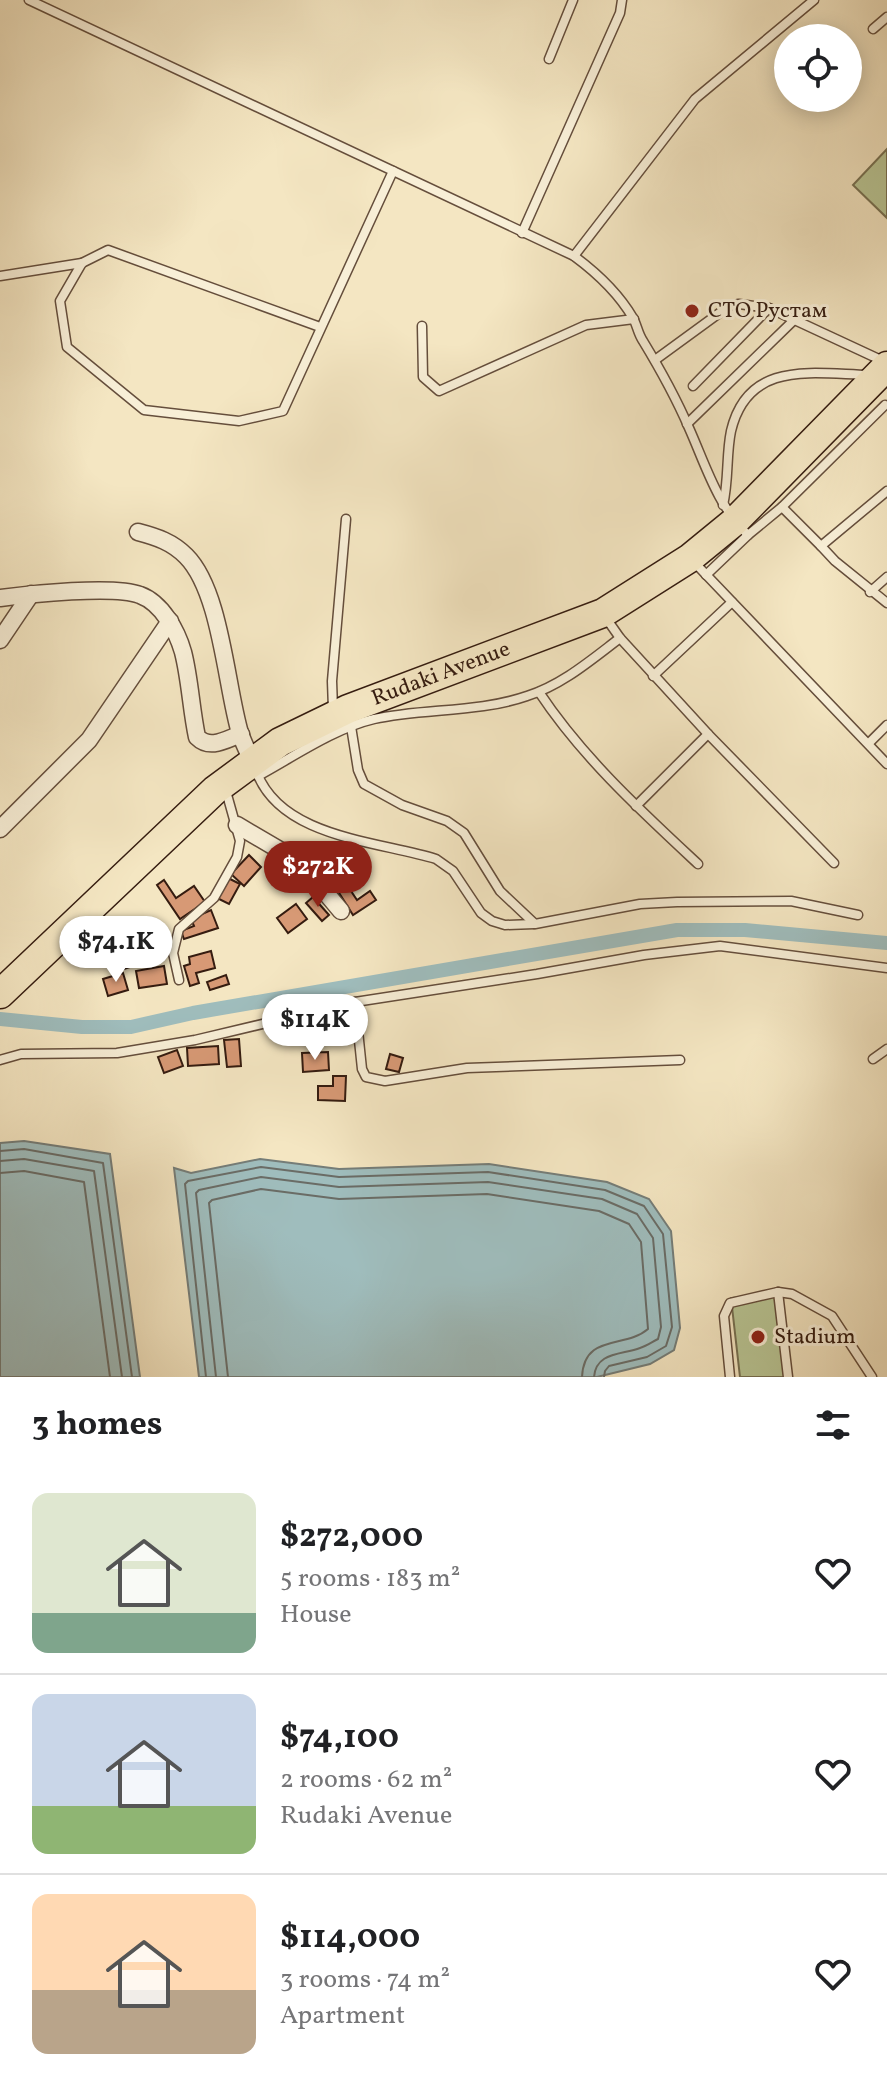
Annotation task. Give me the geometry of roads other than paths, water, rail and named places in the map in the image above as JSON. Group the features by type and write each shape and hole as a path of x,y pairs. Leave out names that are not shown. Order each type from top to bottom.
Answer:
{"highway":[{"name":"Rudaki Avenue","path":"0,994 224,782 255,768 280,742 603,613 698,567 735,520 882,384"}],"street":[{"path":"138,532 164,539 197,569 218,629 241,734 255,768"},
{"path":"0,598 121,591 141,595 154,603 170,621 183,653 197,737 203,743 212,745 241,734"},
{"path":"0,640 31,594"},
{"path":"0,829 89,740 170,621"},
{"path":"237,825 300,862 341,911"}],"lane":[{"path":"29,0 574,256 611,288 634,319 640,337 655,360 735,520"},
{"path":"549,59 573,0"},
{"path":"522,233 620,13 622,0"},
{"path":"574,256 695,99 814,0"},
{"path":"873,29 887,17"},
{"path":"82,263 60,301 67,347 144,410 239,421 283,411 393,171"},
{"path":"0,276 82,263 108,250 320,327"},
{"path":"655,360 729,306 739,304 769,308 793,321 882,384"},
{"path":"693,386 769,308"},
{"path":"422,326 423,377 439,391 586,325 634,319"},
{"path":"687,424 793,321"},
{"path":"735,520 728,485 732,428 746,397 762,383 785,374 882,384"},
{"path":"735,520 782,507 882,384"},
{"path":"821,546 887,491"},
{"path":"782,507 835,561 887,603"},
{"path":"346,519 332,681 364,784 402,805 447,821 464,833 500,891 535,924"},
{"path":"698,567 887,764"},
{"path":"870,592 887,577"},
{"path":"653,676 732,602"},
{"path":"603,613 653,676 834,863"},
{"path":"344,717 374,719 512,700 539,692 579,669 620,638"},
{"path":"539,692 556,716 636,806 698,864"},
{"path":"869,743 887,725"},
{"path":"636,806 708,734"},
{"path":"255,768 271,799 305,824 436,859 453,871 481,913 505,925 535,924 640,904 677,902 791,901 858,915"},
{"path":"179,980 173,953 179,929 214,898 237,857 240,841 224,782"},
{"path":"0,1060 21,1054 117,1053 195,1040 355,1002 644,955 720,946 887,968"},
{"path":"355,1002 362,1069 366,1077 373,1080 385,1081 467,1068 680,1060"},
{"path":"873,1059 887,1049"},
{"path":"778,1292 788,1377"},
{"path":"730,1377 724,1316 730,1303 778,1292 792,1294 832,1316 872,1377"}],"water":[{"path":"24,1141 110,1154 140,1377 0,1377 0,1143"},
{"path":"260,1159 339,1169 489,1164 607,1182 649,1199 671,1231 680,1328 674,1350 650,1364 597,1377 199,1377 174,1168 191,1173"}],"waterway":[{"path":"0,1019 82,1027 131,1027 193,1013 677,930 745,930 887,943"}],"place":[{"name":"СТО Рустам","path":"692,311"},
{"name":"Stadium","path":"758,1337"}]}
